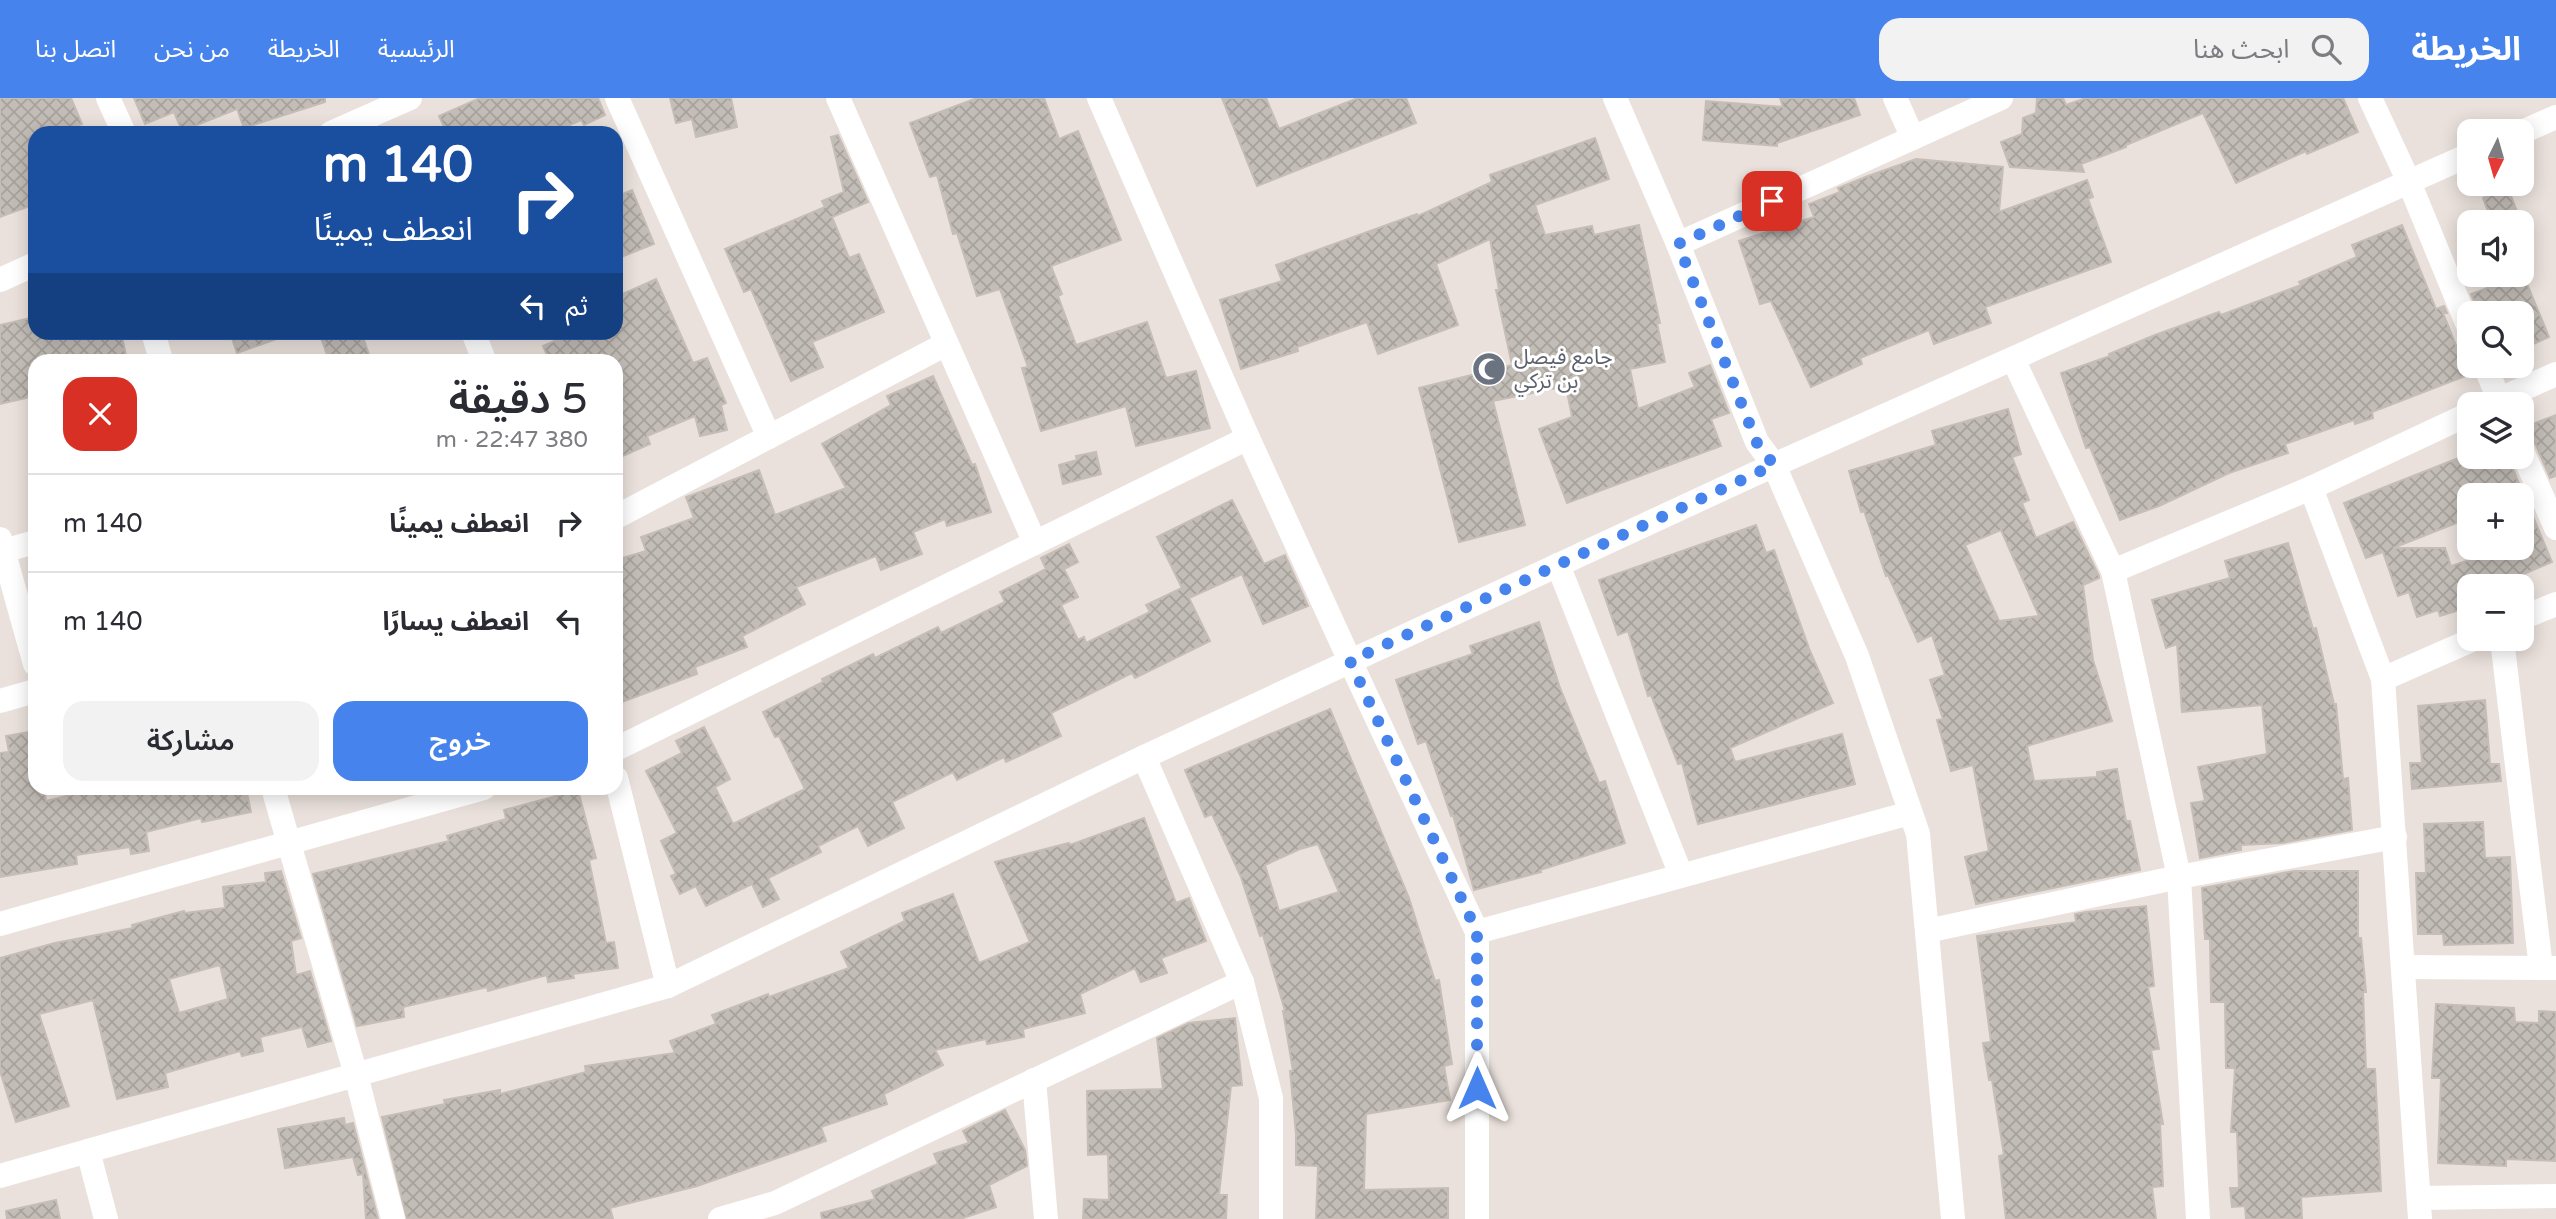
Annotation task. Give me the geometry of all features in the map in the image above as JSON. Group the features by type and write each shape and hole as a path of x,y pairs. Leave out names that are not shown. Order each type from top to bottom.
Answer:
{"street":[{"path":"108,98 121,126"},
{"path":"365,126 384,122 411,98"},
{"path":"617,98 769,437"},
{"path":"838,98 1035,543"},
{"path":"1099,98 1248,438 1477,932 1477,1219"},
{"path":"1615,98 1678,244 1757,443 1774,465 1857,656 1918,834 1953,1219"},
{"path":"1895,98 1913,138"},
{"path":"1678,244 2001,98"},
{"path":"2370,98 2409,182 2458,301"},
{"path":"2534,127 2556,117"},
{"path":"0,1176 668,986 1144,757 1774,465 2457,160"},
{"path":"0,280 28,267"},
{"path":"623,513 946,344"},
{"path":"2012,359 2113,572 2179,877 2198,1219"},
{"path":"2519,392 2556,374"},
{"path":"2113,572 2311,488 2457,420"},
{"path":"623,746 1248,438"},
{"path":"2530,469 2556,528"},
{"path":"2311,488 2383,679 2420,1208 2556,1196"},
{"path":"28,543 2,545 28,639"},
{"path":"1558,565 1681,876"},
{"path":"2534,613 2556,604"},
{"path":"2383,679 2457,646"},
{"path":"2403,967 2548,968 2504,651"},
{"path":"0,701 28,693"},
{"path":"1144,757 1242,982 1271,1098 1271,1219"},
{"path":"275,795 356,1075 393,1219"},
{"path":"0,924 459,795"},
{"path":"620,795 668,986"},
{"path":"1477,932 1910,813"},
{"path":"1927,931 2179,877 2395,838"},
{"path":"720,1219 775,1203 1242,982"},
{"path":"1034,1080 1046,1219"},
{"path":"88,1151 106,1219"}],"building":[{"path":"0,98 71,98 82,124 28,126 28,207 0,217"},
{"path":"134,98 325,98 325,102 250,126 243,126 237,109 194,126 180,126 174,112 145,124"},
{"path":"480,98 598,98 605,115 584,125 581,120 568,126 444,126 439,116"},
{"path":"670,98 731,98 737,127 696,137 692,119 676,123"},
{"path":"977,98 1044,98 1059,139 1078,131 1121,240 1051,266 1062,294 1058,296 1076,345 1147,322 1166,378 1196,371 1210,428 1136,446 1126,406 1041,431 1022,368 1028,367 1000,289 977,296 957,233 953,234 937,175 930,177 910,123"},
{"path":"1222,98 1266,98 1279,129 1358,98 1406,98 1416,123 1257,186"},
{"path":"1780,98 1854,98 1860,115 1777,143 1777,146 1703,140 1706,101 1783,107"},
{"path":"2037,98 2063,98 2066,105 2086,98 2343,98 2358,132 2307,154 2306,151 2236,183 2203,113 2081,164 2084,172 2010,167 2001,142 2022,134 2023,118 2036,113"},
{"path":"838,135 868,202 832,217 849,258 859,254 884,312 812,342 823,367 791,381 751,289 744,292 725,249 825,207 822,201 844,192 831,137"},
{"path":"1595,138 1609,179 1535,205 1545,235 1592,226 1594,235 1639,225 1660,323 1657,323 1665,362 1630,369 1638,409 1695,387 1689,373 1710,365 1729,413 1711,419 1721,446 1567,503 1539,429 1572,417 1566,386 1493,401 1525,525 1459,542 1419,388 1512,365 1496,290 1499,290 1490,239 1436,264 1458,325 1378,354 1367,322 1297,347 1298,351 1241,369 1220,300 1282,281 1276,265 1417,214 1418,216 1492,182 1490,175"},
{"path":"1916,159 2003,167 1999,212 2087,180 2093,197 2088,199 2111,262 1985,307 1991,323 1934,344 1929,330 1860,358 1862,364 1811,387 1771,301 1760,304 1739,241 1814,217 1809,204 1840,192 1838,188"},
{"path":"632,190 654,244 623,256 623,194"},
{"path":"2511,196 2516,210 2488,210 2483,198"},
{"path":"2402,225 2436,309 2444,306 2447,313 2443,313 2457,348 2457,378 2460,378 2372,412 2373,418 2355,424 2354,420 2285,444 2288,453 2229,473 2159,506 2120,520 2090,447 2086,448 2061,373 2110,356 2109,354 2155,335 2219,312 2221,315 2301,285 2299,282 2357,257 2352,245"},
{"path":"656,279 693,363 707,358 726,403 721,405 727,430 700,436 695,416 647,436 650,444 623,456 623,354 546,354 543,346 557,340 623,340 623,294"},
{"path":"2490,287 2528,287 2549,337 2534,344 2534,301 2474,301 2471,294"},
{"path":"28,319 28,340 123,340 126,354 28,354 28,398 0,404 0,325"},
{"path":"233,340 274,340 237,353"},
{"path":"322,340 364,340 369,354 327,354"},
{"path":"933,376 972,465 975,464 991,512 947,526 945,519 913,532 922,554 881,570 876,556 796,587 805,604 742,636 747,647 695,667 697,674 623,702 623,558 646,551 641,537 694,518 686,497 759,470 775,515 846,488 822,444 891,405 887,396"},
{"path":"2008,409 2021,454 2012,457 2029,500 2022,503 2036,538 2073,522 2099,576 2083,585 2093,660 2112,721 2027,746 2034,781 2097,777 2097,772 2117,769 2126,821 2130,821 2140,870 1976,904 1965,857 1989,851 1973,765 1951,771 1937,720 1943,719 1930,680 1945,675 1932,635 1918,642 1888,575 1886,576 1864,511 1861,512 1849,471 1936,445 1932,431","holes":["2001,530 2039,616 1999,621 1965,545"]},
{"path":"2556,415 2556,476 2550,478 2534,443 2534,423"},
{"path":"1096,452 1101,474 1063,484 1059,465 1077,460 1076,456"},
{"path":"2457,459 2457,469 2513,469 2519,483 2457,483 2457,523 2393,548 2445,548 2451,566 2470,560 2534,560 2534,519 2552,562 2524,574 2457,574 2457,611 2440,616 2438,610 2417,617 2409,592 2398,596 2383,552 2366,558 2344,503"},
{"path":"1232,500 1264,564 1285,555 1308,606 1263,624 1242,574 1189,598 1210,641 1135,678 1132,673 1051,713 1061,736 1006,762 1004,757 957,780 953,772 892,802 904,828 868,846 858,826 818,846 821,852 768,878 779,899 763,907 752,884 706,906 696,886 680,894 671,876 676,874 661,841 677,833 646,771 682,753 676,741 704,727 730,779 715,787 733,824 805,789 779,736 775,737 763,712 873,654 875,658 938,627 941,633 1005,602 1000,592 1046,569 1041,558 1069,544 1078,562 1064,569 1078,597 1061,605 1078,640 1084,637 1086,643 1150,612 1146,605 1182,588 1157,537"},
{"path":"1756,525 1766,553 1774,550 1810,651 1833,703 1730,748 1735,762 1842,734 1855,784 1698,824 1682,763 1678,764 1651,695 1648,696 1628,631 1618,635 1599,580"},
{"path":"2288,543 2313,629 2316,628 2336,704 2343,779 2348,778 2352,830 2282,843 2241,845 2241,850 2200,858 2191,803 2205,801 2198,767 2267,754 2262,705 2182,712 2177,644 2166,648 2152,600 2230,578 2225,561"},
{"path":"1539,622 1560,688 1599,783 1605,781 1625,843 1540,870 1541,872 1474,890 1453,815 1451,816 1426,741 1418,744 1396,680 1473,654 1470,646"},
{"path":"2485,700 2490,764 2499,764 2501,781 2412,789 2410,763 2422,763 2418,706"},
{"path":"1330,709 1409,898 1435,981 1439,980 1452,1064 1444,1066 1450,1100 1366,1114 1364,1190 1448,1188 1448,1219 1316,1219 1318,1166 1296,1165 1290,1071 1293,1071 1285,1011 1263,935 1260,936 1241,877 1212,814 1205,817 1185,770","holes":["1318,844 1339,892 1279,911 1265,865"]},
{"path":"28,732 28,795 45,795 46,801 70,795 247,795 251,812 202,822 201,818 146,832 149,851 131,854 130,847 76,855 77,864 0,877 0,753 9,752 6,736"},
{"path":"560,795 579,795 596,858 589,860 606,943 614,942 618,968 573,974 574,978 548,982 547,975 488,991 487,987 403,1007 404,1017 357,1026 313,874 449,841 447,836 506,819 504,810"},
{"path":"1144,818 1176,903 1189,898 1206,941 1161,958 1167,973 1141,982 1135,968 1080,994 1085,1013 1023,1029 1024,1037 987,1044 986,1039 935,1050 943,1065 884,1094 887,1104 821,1127 826,1141 697,1186 610,1208 613,1219 407,1219 382,1117 445,1104 444,1100 500,1090 500,1094 586,1072 585,1066 675,1053 670,1041 716,1024 712,1015 849,968 841,952 905,921 902,913 953,894 979,963 1030,942 995,862 1069,843 1070,845"},
{"path":"2483,822 2485,858 2510,857 2513,943 2444,945 2443,934 2418,934 2416,873 2426,873 2424,824"},
{"path":"281,871 301,938 291,941 296,975 310,971 331,1041 308,1047 302,1027 260,1037 263,1051 242,1056 240,1051 165,1073 168,1087 117,1099 93,1000 39,1014 69,1106 16,1122 0,1071 0,958 55,943 133,928 132,925 184,911 225,908 223,887 266,882 265,873","holes":["220,965 228,999 179,1013 169,979"]},
{"path":"2294,871 2358,871 2358,938 2361,938 2366,992 2363,992 2366,1069 2375,1069 2381,1191 2301,1197 2302,1219 2246,1219 2245,1206 2232,1207 2230,1188 2239,1188 2237,1132 2231,1132 2235,1068 2226,1068 2225,1002 2211,1002 2210,939 2205,939 2202,888"},
{"path":"2146,906 2154,986 2148,987 2159,1049 2151,1050 2163,1124 2160,1124 2163,1186 2152,1187 2156,1219 2006,1219 1999,1156 2004,1155 1983,1043 1991,1042 1977,936 2076,922 2075,914 2086,912"},
{"path":"2436,1004 2514,1008 2515,1022 2539,1023 2539,1011 2556,1012 2556,1161 2506,1159 2506,1166 2438,1163 2441,1078 2432,1078"},
{"path":"1235,1018 1242,1085 1231,1086 1219,1195 1227,1195 1226,1219 1083,1219 1084,1199 1109,1200 1108,1154 1088,1155 1087,1091 1163,1089 1157,1038 1189,1023"},
{"path":"1005,1110 1025,1150 1027,1166 989,1185 996,1207 960,1219 822,1219 821,1213 875,1199 872,1191 938,1164 934,1154 969,1143 963,1131"},
{"path":"344,1118 345,1125 353,1123 378,1219 366,1219 363,1174 358,1175 353,1157 285,1168 278,1129"},
{"path":"56,1200 60,1219 7,1219 6,1211"}],"place":[{"name":"جامع فيصل بن تركي","path":"1489,369"}],"route":[{"path":"1477,1088 1477,932 1350,661 1774,465 1757,443 1678,244 1772,201"}]}
